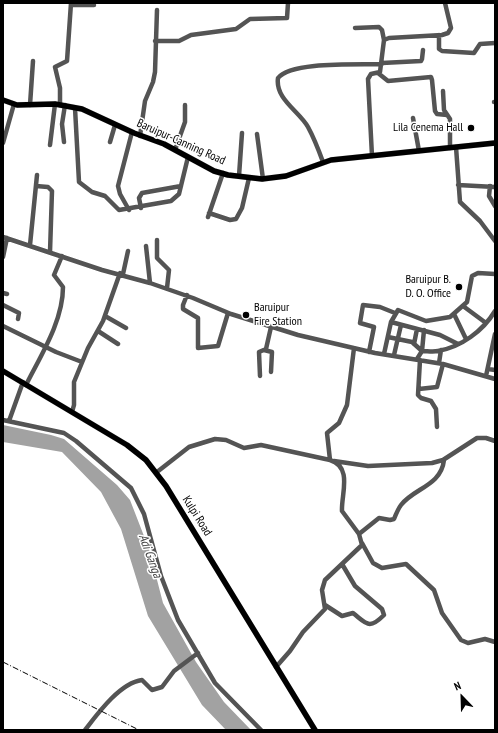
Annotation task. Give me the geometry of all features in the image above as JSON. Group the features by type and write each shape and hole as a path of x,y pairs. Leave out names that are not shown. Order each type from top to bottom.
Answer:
{"main road":[{"name":"Baruipur-Canning Road","path":"3,100 14,104 60,105 75,108 175,150 223,173 248,178 264,179 286,176 323,162 495,143"},
{"name":"Kulpi Road","path":"3,372 127,445 146,460 157,472 315,730"}],"street":[{"path":"156,42 179,41 191,35 236,29 250,19 287,18 289,15 288,3"},
{"path":"384,40 389,38 447,34 450,30 445,3"},
{"path":"64,142 63,121 60,105 60,88 55,67 67,61 71,4 94,5"},
{"path":"140,136 145,102 153,82 155,72 157,10"},
{"path":"355,28 379,27 382,30 384,40 382,64 378,73"},
{"path":"439,35 439,49 442,51 474,53 480,44 495,43"},
{"path":"323,162 307,126 282,97 278,86 278,78 287,71 315,66 420,61 422,59 423,50"},
{"path":"30,105 33,61"},
{"path":"372,156 368,80 371,74 378,73 388,81 431,77 435,111 437,114 447,115"},
{"path":"443,91 444,107 450,121 461,204 480,221 495,241"},
{"path":"3,143 14,104"},
{"path":"50,145 60,105"},
{"path":"175,150 185,122 185,105"},
{"path":"75,108 79,182 92,192 106,196 119,210 141,208 171,201 178,195 188,157"},
{"path":"413,118 419,151"},
{"path":"110,142 115,125"},
{"path":"129,210 120,194 118,186 132,132"},
{"path":"239,176 242,133"},
{"path":"257,134 264,179"},
{"path":"223,173 208,215 232,220 236,219 242,208 248,178"},
{"path":"30,245 37,175"},
{"path":"458,184 492,186 489,196 495,206"},
{"path":"36,186 48,187 52,191 50,252"},
{"path":"141,208 139,199 142,193 181,186"},
{"path":"3,257 5,237 102,270 122,274 167,288 271,327 369,352 441,363 495,379"},
{"path":"157,240 157,258 169,270 167,288"},
{"path":"146,246 150,283"},
{"path":"72,412 74,405 74,382 82,362 105,316 122,274 128,251"},
{"path":"8,421 25,384 45,347 60,306 63,287 54,275 62,256"},
{"path":"384,354 391,322 398,310 428,321 448,318 467,302 472,276 478,273 495,274"},
{"path":"186,295 183,307 198,318 197,343 200,348 218,346 228,312"},
{"path":"3,305 19,313 18,319"},
{"path":"369,352 374,328 360,322 363,305 380,308 395,313"},
{"path":"463,306 486,323"},
{"path":"388,337 398,338 414,344 422,351 441,350 458,344 466,339 486,323 495,311"},
{"path":"454,314 466,339"},
{"path":"105,316 126,328"},
{"path":"391,322 450,338 458,344"},
{"path":"394,355 401,325"},
{"path":"3,327 45,347 82,362"},
{"path":"264,350 271,327"},
{"path":"414,344 417,329"},
{"path":"424,330 422,351 419,360 419,397 431,401 435,407 437,427"},
{"path":"98,331 118,344"},
{"path":"486,376 494,352 495,335"},
{"path":"354,348 348,398 343,415 338,424 327,433 332,461 339,466 345,481 342,508 343,514 359,534 362,543 375,564 384,569 406,564 432,588 438,598 442,614 461,640 468,642 485,639 495,642"},
{"path":"260,376 258,353 260,350 272,352 272,372"},
{"path":"419,389 438,387 441,350"},
{"path":"488,368 495,370"},
{"path":"3,420 64,433 131,488 144,514 170,603 196,654 215,683 261,730"},
{"path":"157,472 188,448 215,439 226,440 244,448 261,445 332,461 368,466 432,463 444,460 477,438 486,438 495,441"},
{"path":"359,534 380,517 390,520 394,519 403,502 424,489 441,472 444,460"},
{"path":"276,667 290,651 303,632 325,609 322,592 323,584 327,576 342,564 362,543"},
{"path":"325,604 342,616 353,613 365,622 371,624 375,624 384,615 382,609 355,586 342,564"},
{"path":"85,730 103,707 127,686 142,680 152,690 159,689 178,668 196,654"}],"water":[{"name":"Adi Ganga","path":"3,425 64,439 117,485 130,500 149,549 163,603 196,662 224,702 251,730 226,730 202,705 148,616 121,529 101,492 62,452 3,442"}],"railway":[{"path":"3,662 139,730"}],"place":[{"name":"Lila Cenema Hall","path":"471,128"},
{"name":"Baruipur B. D. O. Office","path":"459,287"},
{"name":"Baruipur Fire Station","path":"246,315"}]}
